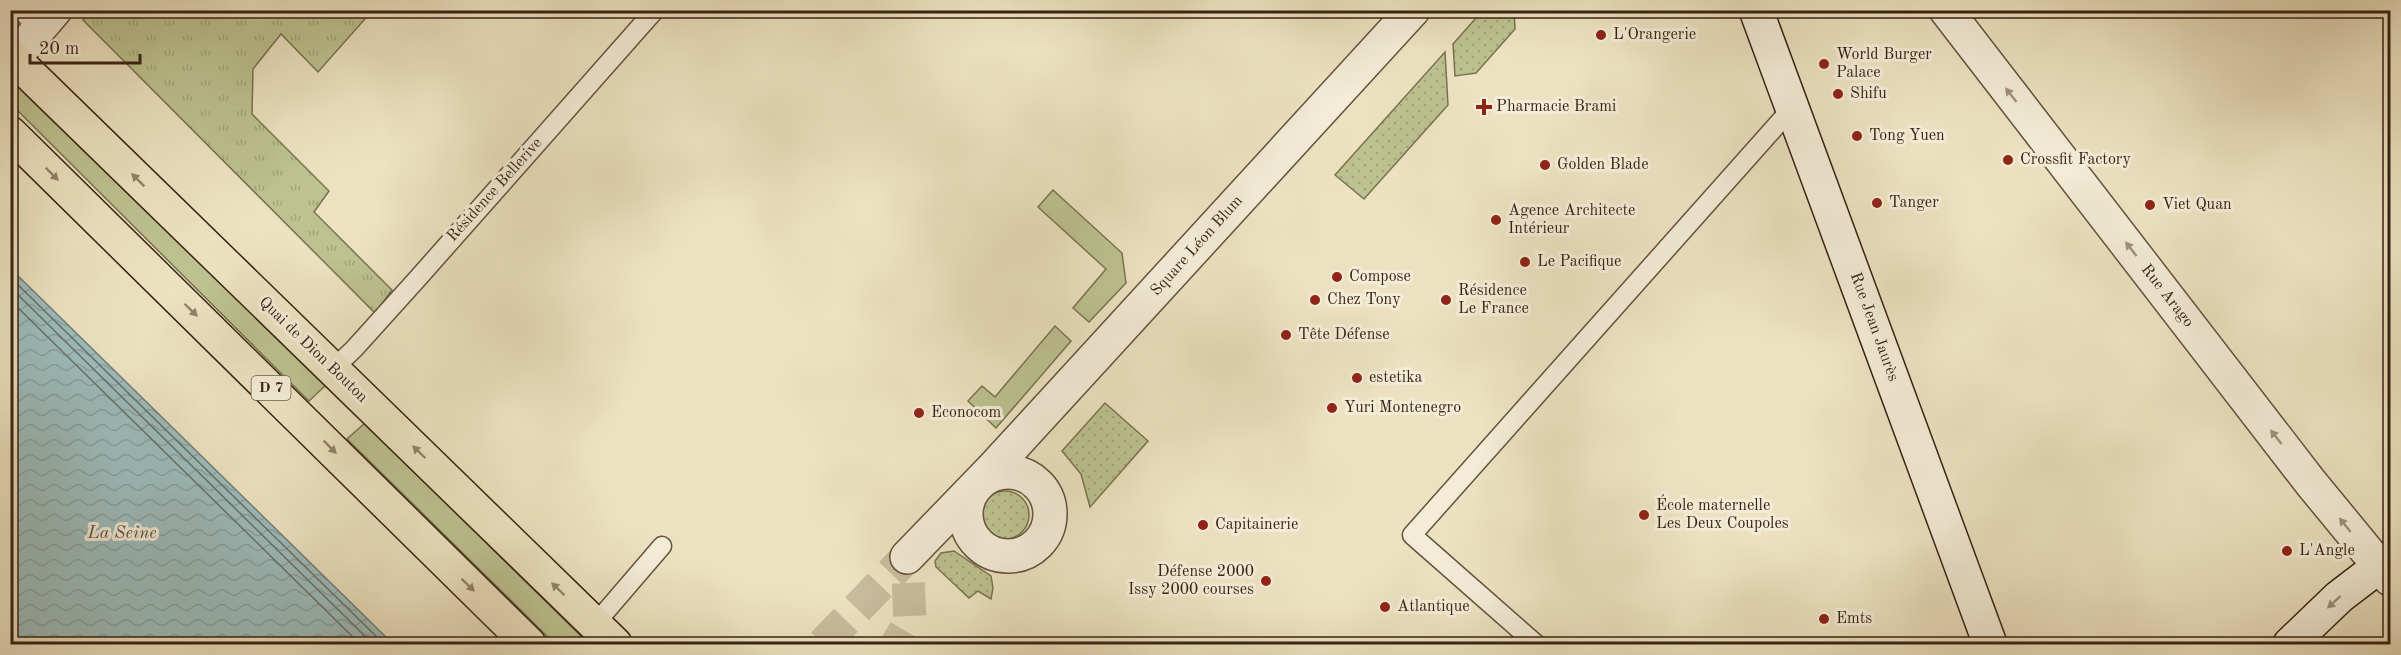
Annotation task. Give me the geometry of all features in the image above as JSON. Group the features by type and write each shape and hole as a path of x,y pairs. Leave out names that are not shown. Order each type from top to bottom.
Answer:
{"main road":[{"name":"Quai de Dion Bouton","path":"12,57 605,634"},
{"name":"D 7","path":"10,132 529,645"}],"street":[{"name":"Square Léon Blum","path":"907,556 982,481 1413,10"},
{"name":"Rue Jean Jaurès","path":"1756,10 1990,645"},
{"name":"Rue Arago","path":"1946,10 2312,483 2387,567"},
{"path":"12,57 38,17"},
{"path":"2296,640 2339,597 2387,567"}],"lane":[{"name":"Résidence Bellerive","path":"334,368 419,277 655,10"},
{"path":"1536,645 1412,535 1792,108"},
{"path":"605,634 662,546"}],"green space":[{"path":"92,10 372,11 318,72 281,34 253,69 252,114 329,191 314,212 392,290 375,313 83,20"},
{"path":"1483,10 1514,11 1515,29 1476,73 1455,76 1453,44"},
{"path":"1445,52 1448,105 1364,199 1335,175"},
{"path":"19,84 327,384 309,401 11,104 10,86"},
{"path":"1053,190 1122,253 1126,283 1089,322 1073,308 1106,269 1038,207"},
{"path":"1055,326 1071,341 996,428 968,401 982,386 995,397"},
{"path":"1105,403 1148,441 1090,507 1081,474 1062,451"},
{"path":"365,423 589,644 555,644 347,439"},
{"path":"1005,491 1022,498 1029,515 1022,532 1005,539 988,532 981,515 988,498"},
{"path":"954,551 991,576 993,588 991,599 978,591 969,598 936,567 935,561 941,553"}],"water":[{"name":"La Seine","path":"11,269 393,644 11,644"}],"tunnel":[{"path":"823,644 907,557 910,622 897,644"}],"place":[{"name":"L'Orangerie","path":"1601,35"},
{"name":"World Burger Palace","path":"1824,64"},
{"name":"Shifu","path":"1838,94"},
{"name":"Pharmacie Brami","path":"1484,107"},
{"name":"Tong Yuen","path":"1857,136"},
{"name":"Crossfit Factory","path":"2008,160"},
{"name":"Golden Blade","path":"1545,165"},
{"name":"Tanger","path":"1877,203"},
{"name":"Viet Quan","path":"2150,205"},
{"name":"Agence Architecte Intérieur","path":"1496,220"},
{"name":"Le Pacifique","path":"1525,262"},
{"name":"Compose","path":"1337,277"},
{"name":"Chez Tony","path":"1315,300"},
{"name":"Résidence Le France","path":"1446,300"},
{"name":"Tête Défense","path":"1286,335"},
{"name":"estetika","path":"1357,378"},
{"name":"Yuri Montenegro","path":"1332,408"},
{"name":"Econocom","path":"919,413"},
{"name":"École maternelle Les Deux Coupoles","path":"1644,515"},
{"name":"Capitainerie","path":"1203,525"},
{"name":"L'Angle","path":"2287,551"},
{"name":"Défense 2000 Issy 2000 courses","path":"1266,581"},
{"name":"Atlantique","path":"1385,607"},
{"name":"Emts","path":"1824,619"}]}
